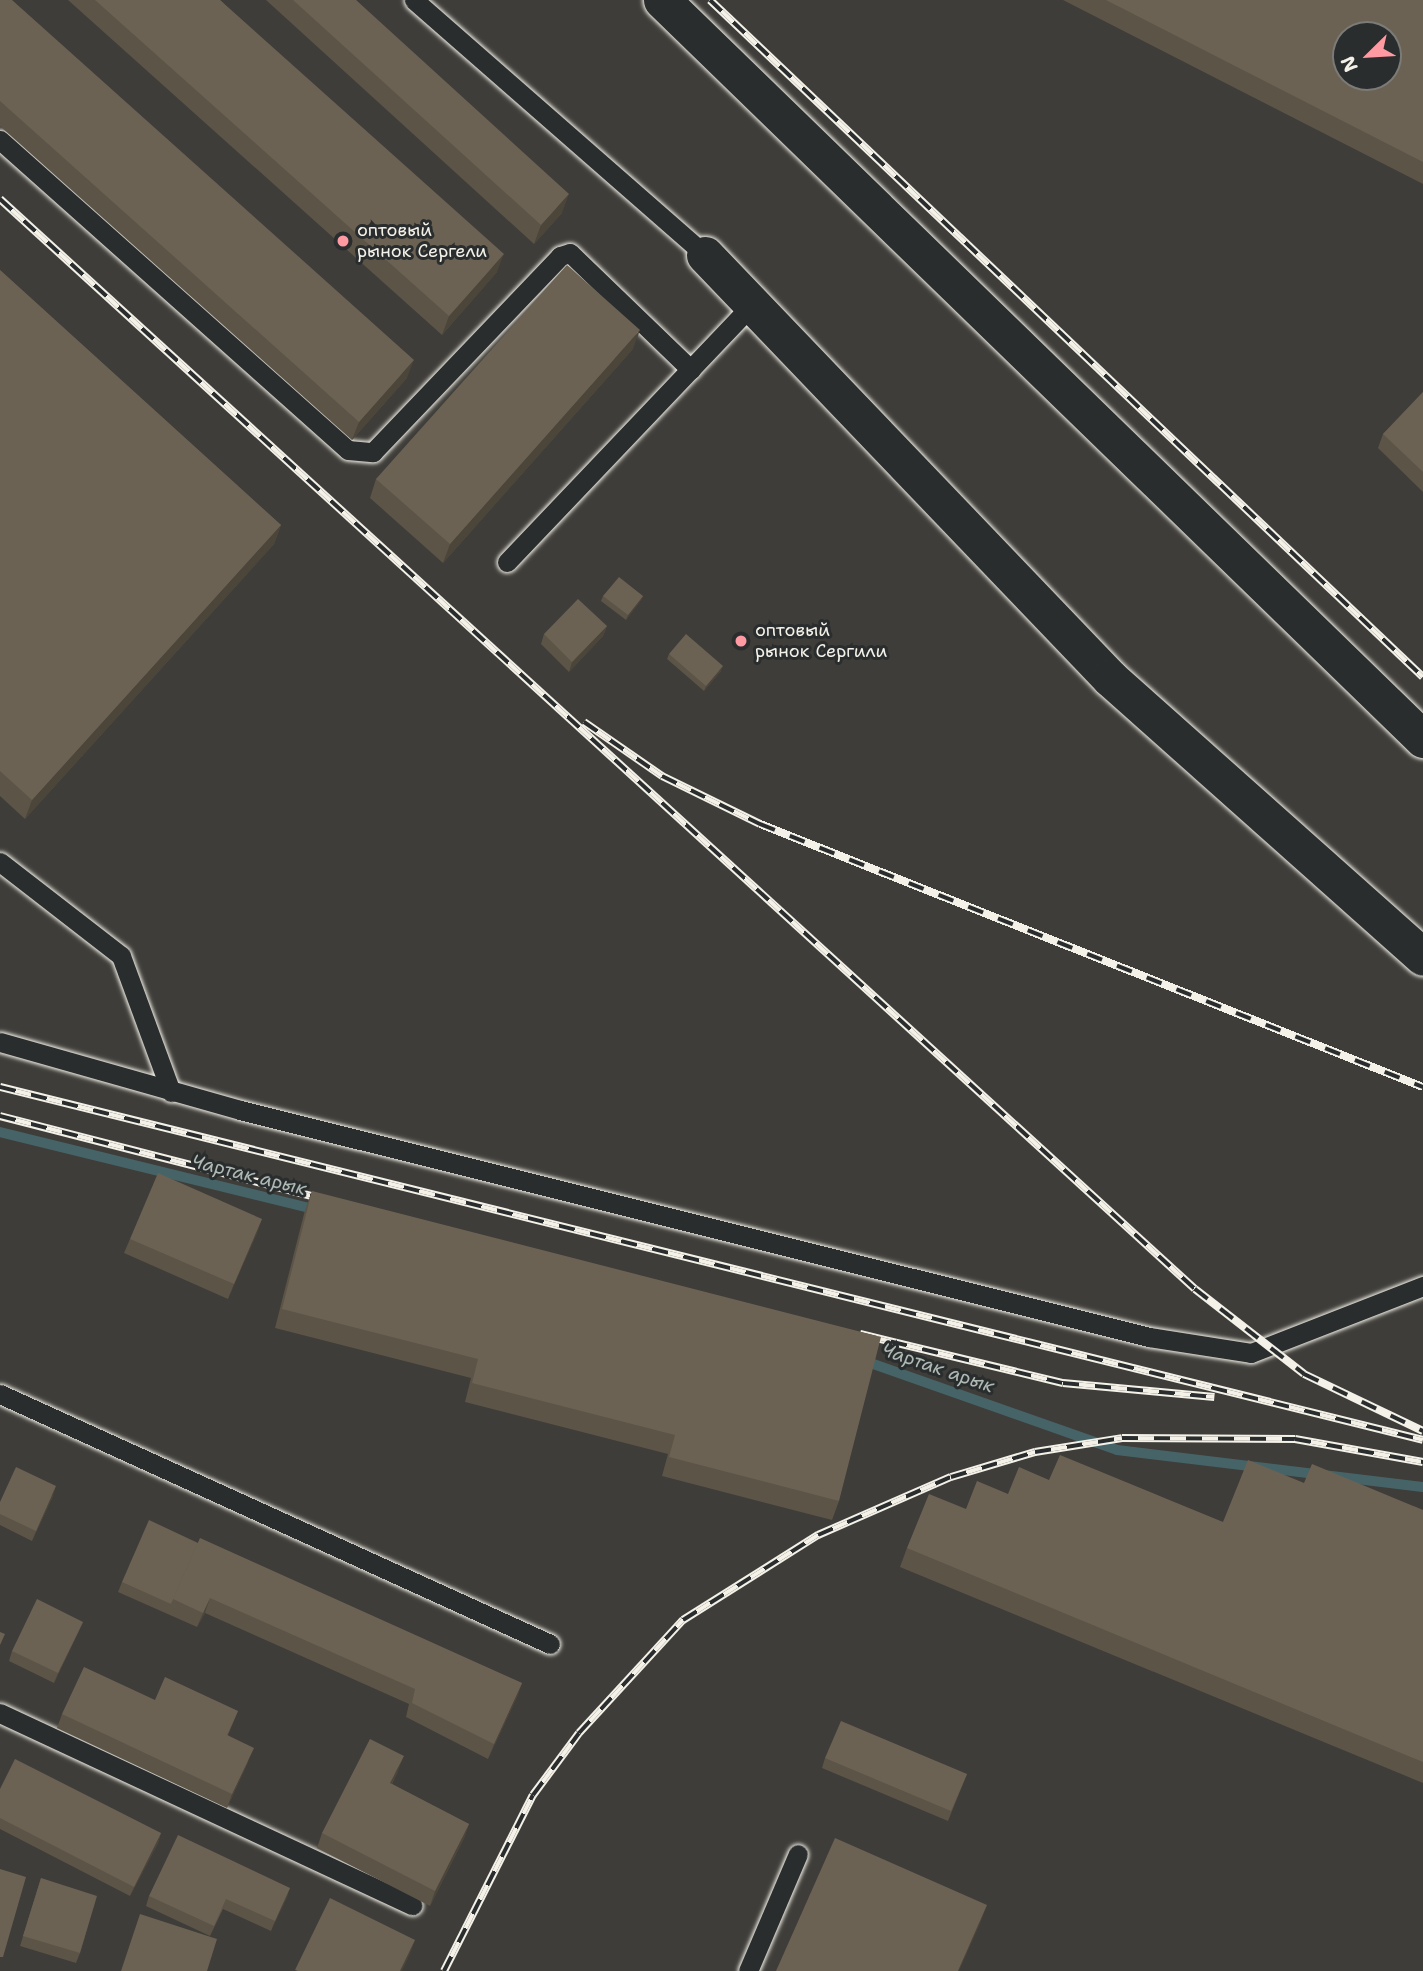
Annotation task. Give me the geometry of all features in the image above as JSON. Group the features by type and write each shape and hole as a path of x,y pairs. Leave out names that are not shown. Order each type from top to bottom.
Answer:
{"street":[{"path":"662,0 1423,739"},
{"path":"705,255 1110,678 1423,957"}],"lane":[{"path":"414,0 705,255"},
{"path":"0,140 348,450 373,452 560,256 570,253 691,370"},
{"path":"507,562 752,305"},
{"path":"0,862 121,957 171,1092"},
{"path":"0,1042 171,1092 1149,1336 1251,1353 1423,1286"},
{"path":"0,1394 550,1644"},
{"path":"0,1713 412,1905"},
{"path":"748,1971 798,1854"}],"building":[{"path":"0,0 12,0 414,360 359,422 0,101"},
{"path":"95,0 220,0 504,254 449,316"},
{"path":"293,0 356,0 569,194 541,225"},
{"path":"1106,0 1423,0 1423,162"},
{"path":"567,265 640,330 450,544 376,479"},
{"path":"0,270 281,525 32,800 0,771"},
{"path":"1423,392 1423,472 1383,434"},
{"path":"619,577 643,596 628,615 603,596"},
{"path":"578,599 607,626 572,662 544,634"},
{"path":"686,634 723,666 706,686 669,654"},
{"path":"158,1173 262,1219 234,1284 130,1239"},
{"path":"312,1191 881,1337 839,1501 669,1457 675,1435 472,1383 478,1359 282,1309"},
{"path":"1060,1455 1223,1522 1248,1460 1304,1483 1312,1464 1423,1510 1423,1762 907,1548 929,1494 966,1509 977,1481 1008,1494 1019,1467 1049,1480"},
{"path":"16,1467 56,1486 36,1531 0,1514 0,1502"},
{"path":"149,1520 198,1543 171,1604 122,1582"},
{"path":"200,1538 522,1683 494,1744 412,1703 415,1689 210,1598 203,1613 173,1599"},
{"path":"37,1599 83,1622 58,1673 12,1651"},
{"path":"0,1632 5,1634 0,1645"},
{"path":"84,1667 155,1700 165,1677 238,1711 227,1735 254,1748 232,1794 62,1714"},
{"path":"841,1721 967,1774 951,1811 825,1758"},
{"path":"370,1739 404,1756 390,1783 469,1824 435,1891 322,1833"},
{"path":"15,1759 161,1833 134,1887 0,1818 0,1789"},
{"path":"178,1835 290,1888 275,1921 226,1899 214,1926 149,1896"},
{"path":"835,1838 987,1905 958,1971 776,1971"},
{"path":"0,1869 26,1877 3,1957 0,1957"},
{"path":"41,1878 97,1896 80,1953 23,1936"},
{"path":"330,1898 415,1940 400,1971 295,1970"},
{"path":"140,1914 217,1939 207,1971 121,1971"}],"waterway":[{"name":"Чартак арык","path":"0,1132 317,1210"},
{"name":"Чартак арык","path":"862,1360 1117,1450 1423,1487"}],"railway":[{"path":"710,0 1423,677"},
{"path":"0,199 1195,1289 1304,1374 1423,1431"},
{"path":"584,722 662,776 760,824 1423,1087"},
{"path":"0,1087 1423,1440"},
{"path":"0,1116 327,1200"},
{"path":"860,1334 1063,1383 1214,1397"},
{"path":"444,1971 533,1795 579,1733 683,1620 818,1535 951,1477 1035,1452 1122,1438 1295,1439 1423,1462"}],"place":[{"name":"оптовый рынок Сергели","path":"343,241"},
{"name":"оптовый рынок Сергили","path":"741,641"}]}
